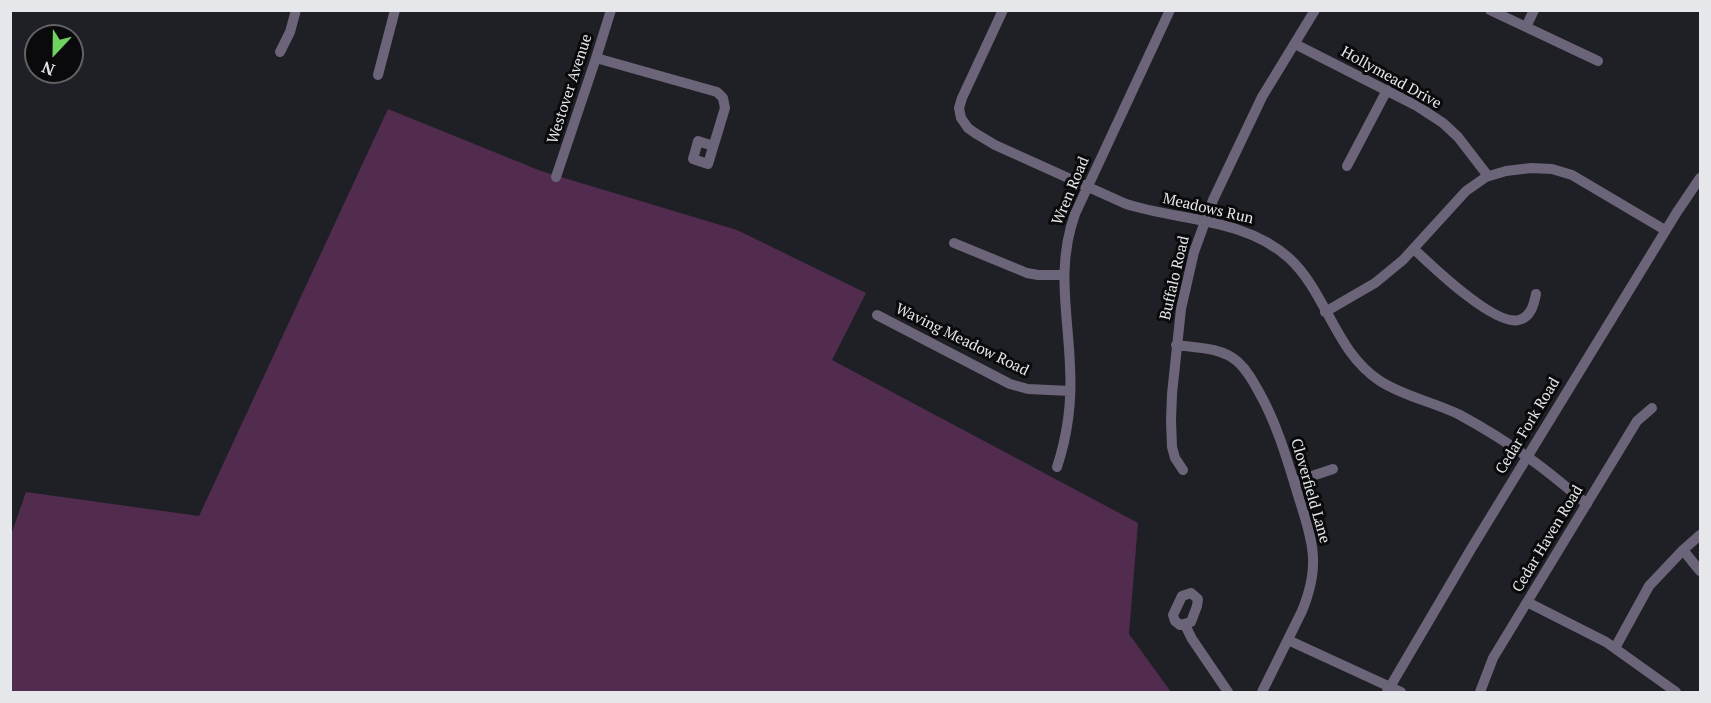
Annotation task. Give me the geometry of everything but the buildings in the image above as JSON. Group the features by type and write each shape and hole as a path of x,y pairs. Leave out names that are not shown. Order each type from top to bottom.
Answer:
{"street":[{"path":"280,52 290,32 296,10"},
{"path":"378,75 395,10"},
{"name":"Westover Avenue","path":"556,177 611,10"},
{"name":"Meadows Run","path":"1003,10 959,108 961,118 968,128 995,145 1126,204 1252,234 1279,250 1303,274 1342,342 1364,369 1380,382 1460,415 1527,456 1587,504"},
{"name":"Wren Road","path":"1057,467 1069,423 1071,368 1064,275 1071,224 1170,10"},
{"name":"Buffalo Road","path":"1183,470 1174,458 1171,420 1176,345 1194,252 1213,200 1262,97 1315,10"},
{"path":"1490,10 1598,61"},
{"path":"1526,27 1534,10"},
{"name":"Hollymead Drive","path":"1295,44 1417,106 1443,123 1463,143 1488,176"},
{"path":"596,58 717,92 723,98 725,108 713,146"},
{"path":"1347,166 1387,90"},
{"path":"1325,312 1375,283 1414,249 1460,197 1488,176 1506,171 1531,168 1552,169 1572,175 1665,230"},
{"name":"Cedar Fork Road","path":"1388,690 1446,590 1665,230 1701,178"},
{"path":"954,243 1027,273 1064,275"},
{"path":"1414,249 1452,284 1502,318 1518,321 1523,318 1533,306 1536,294"},
{"name":"Waving Meadow Road","path":"876,315 1010,384 1028,389 1070,391"},
{"name":"Cloverfield Lane","path":"1176,345 1223,352 1246,370 1275,424 1309,531 1312,546 1312,570 1307,597 1262,693"},
{"name":"Cedar Haven Road","path":"1480,693 1493,658 1637,421 1652,408"},
{"path":"1294,482 1333,469"},
{"path":"1615,648 1649,586 1683,550 1701,535"},
{"path":"1683,550 1701,571"},
{"path":"1527,602 1606,642 1676,693"},
{"path":"1185,625 1196,646 1228,693"},
{"path":"1288,640 1388,690 1401,693"}],"shaded area":[{"path":"388,109 541,171 737,230 866,293 832,360 1138,523 1129,634 1171,692 11,692 11,535 26,492 199,516"}]}
